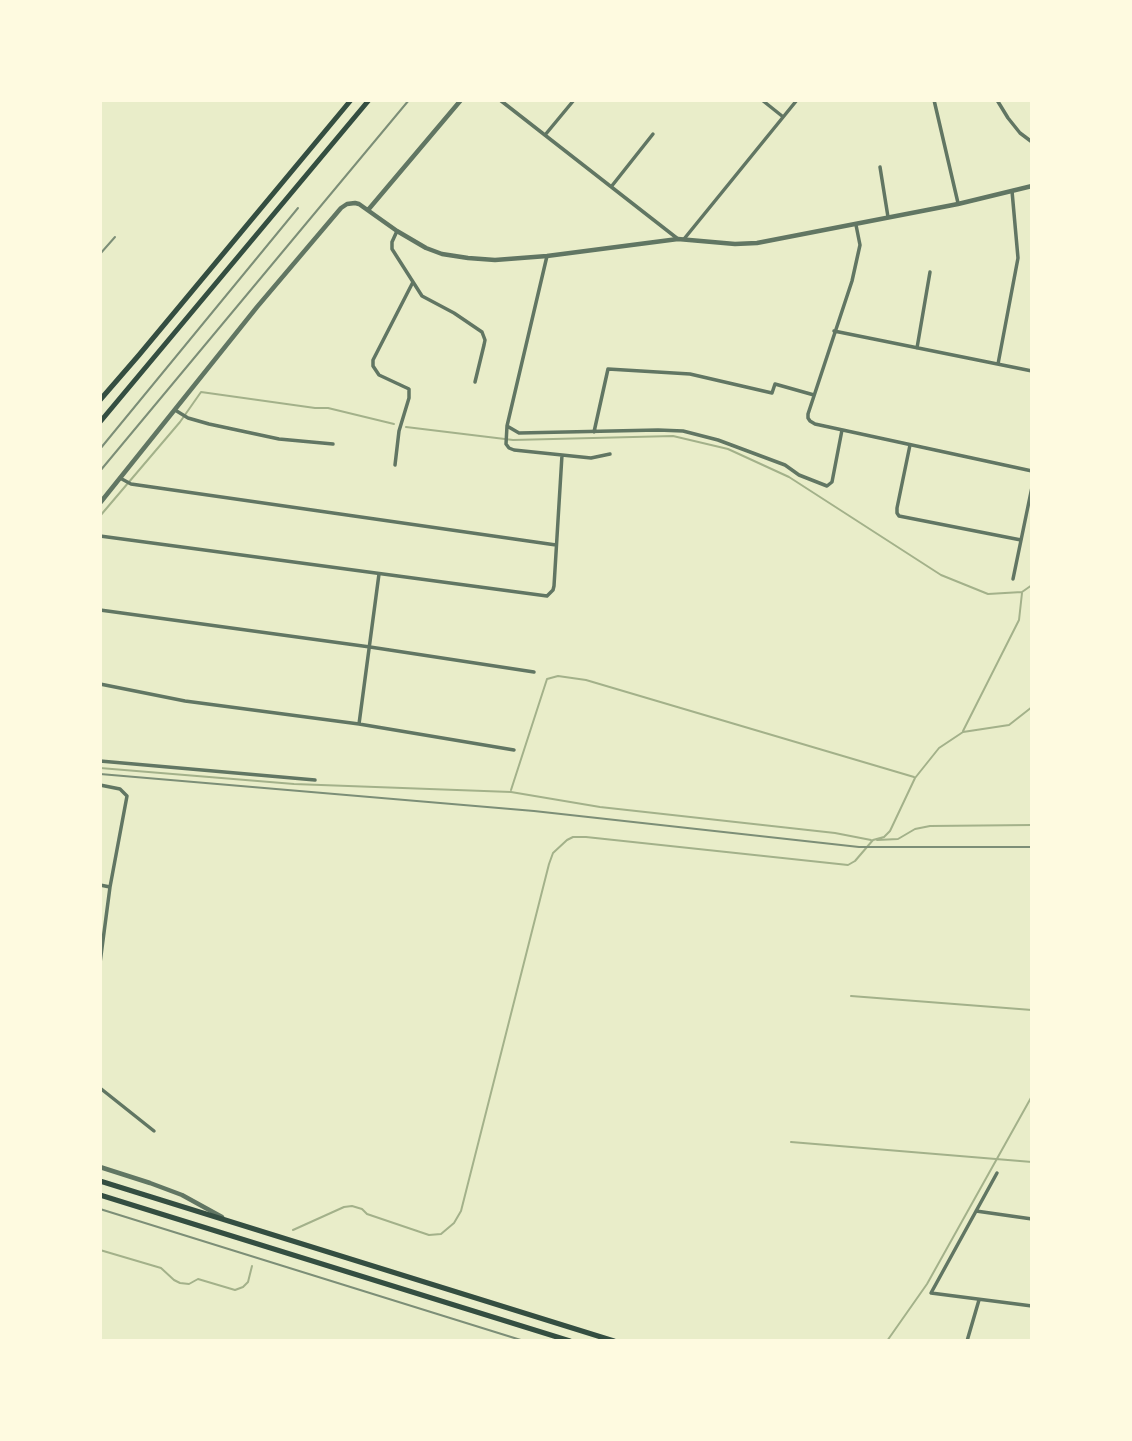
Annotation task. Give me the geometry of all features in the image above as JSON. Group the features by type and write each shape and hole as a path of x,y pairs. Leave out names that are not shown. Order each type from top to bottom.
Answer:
{"main road":[{"path":"100,400 351,100"},
{"path":"100,422 369,100"},
{"path":"100,1181 614,1341"},
{"path":"100,1195 570,1341"},
{"path":"308,1260 312,1248"}],"street":[{"path":"368,210 460,100"},
{"path":"500,100 681,239"},
{"path":"545,135 574,100"},
{"path":"762,100 783,117"},
{"path":"681,239 797,100"},
{"path":"933,100 958,204"},
{"path":"997,100 1007,118 1032,142"},
{"path":"611,187 653,134"},
{"path":"880,167 888,218"},
{"path":"100,503 123,480 257,307 347,204 355,203 368,210 426,248 442,254 495,260 681,239 748,244 856,225 1032,186"},
{"path":"998,364 1018,258 1012,191"},
{"path":"856,225 860,245 852,281 807,418 842,430 1032,471"},
{"path":"397,231 392,250 422,296 482,332 484,345 475,382"},
{"path":"547,256 507,426 509,448 591,458 610,454"},
{"path":"917,348 930,272"},
{"path":"395,465 399,431 410,389 379,375 373,366 373,360 413,282"},
{"path":"834,331 1032,371"},
{"path":"594,432 608,369 690,374 772,393 775,384 814,395"},
{"path":"175,410 188,418 209,424 279,439 333,444"},
{"path":"507,426 519,433 683,431 718,440 785,465 799,475 827,486 832,482 842,430"},
{"path":"910,444 897,509 899,516 1021,541"},
{"path":"100,536 547,596 554,586 562,455"},
{"path":"123,480 131,484 556,545"},
{"path":"1013,579 1032,487"},
{"path":"359,724 379,574"},
{"path":"100,610 534,672"},
{"path":"100,684 185,701 359,724 514,750"},
{"path":"100,761 315,780"},
{"path":"100,785 120,789 127,796 110,887 100,963"},
{"path":"100,885 110,887"},
{"path":"100,1088 154,1131"},
{"path":"100,1167 182,1195 235,1223"},
{"path":"997,1174 932,1293 1032,1306"},
{"path":"976,1211 1032,1219"},
{"path":"967,1341 979,1299"}],"waterway":[{"path":"100,516 180,422 201,392 328,408 394,424"},
{"path":"406,427 513,440 673,436 728,449 789,477 941,575 988,594 1022,592 1032,585"},
{"path":"963,731 1019,620 1022,593"},
{"path":"511,790 547,679 558,676 586,680 914,777"},
{"path":"293,1230 352,1206 367,1214 429,1235 441,1234 454,1223 461,1211 549,864 553,853 567,840 586,837 848,865 855,861 873,840 884,837 890,831 915,778 939,748 963,732 1009,725 1032,707"},
{"path":"100,768 294,784 511,792 600,807 835,833 871,840"},
{"path":"877,840 898,839 915,829 930,826 1032,825"},
{"path":"851,996 1032,1010"},
{"path":"887,1341 927,1284 1032,1096"},
{"path":"791,1142 1032,1162"},
{"path":"100,1250 161,1268 180,1283 189,1284 198,1279 235,1290 248,1282 252,1266"}],"railway":[{"path":"100,471 409,100"},
{"path":"100,449 298,208"},
{"path":"100,254 115,237"},
{"path":"100,774 534,811 859,847 1032,847"},
{"path":"100,1209 524,1341"}]}
